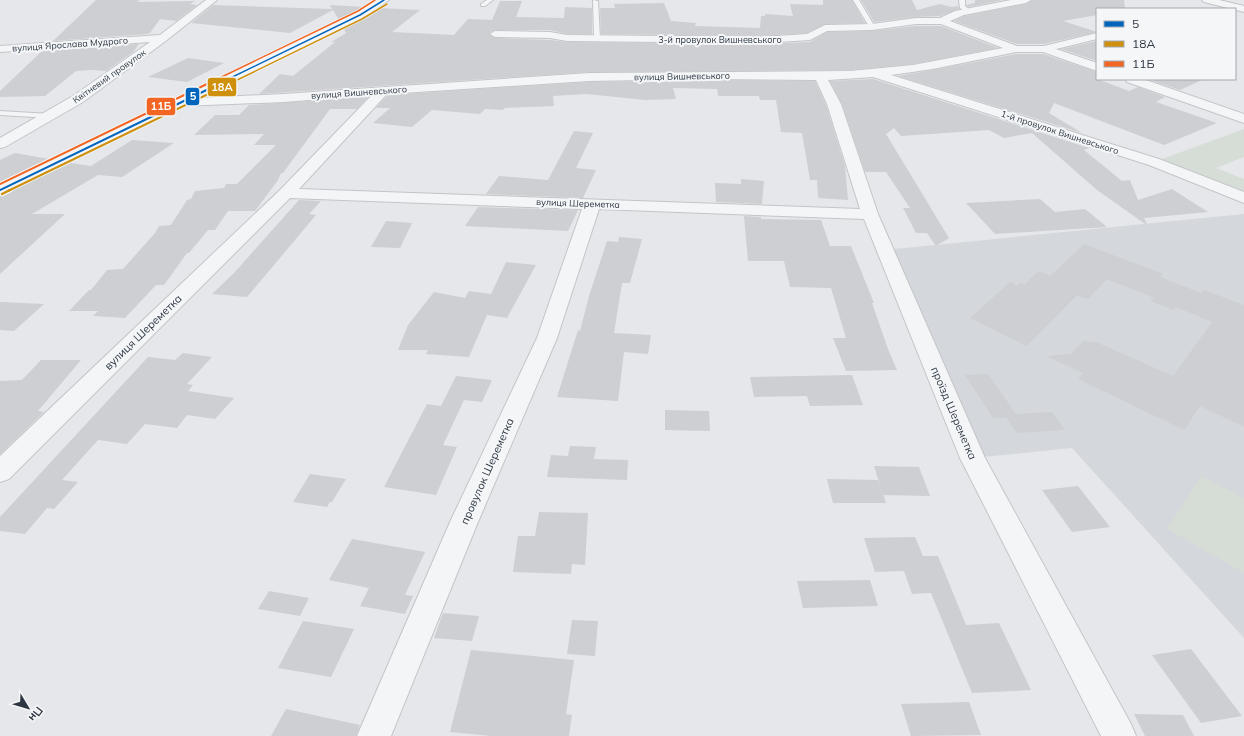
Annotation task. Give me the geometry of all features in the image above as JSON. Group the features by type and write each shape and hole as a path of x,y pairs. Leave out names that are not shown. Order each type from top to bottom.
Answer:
{"street":[{"name":"Квітневий провулок","path":"0,144 78,99 163,38 212,0"},
{"path":"0,190 360,15 384,0"},
{"path":"942,21 952,14 1026,0"},
{"path":"1207,0 1244,10"},
{"path":"1228,8 1233,7"},
{"name":"3-й провулок Вишневського","path":"495,34 550,34 567,38 762,40 805,38 817,34 825,28 872,27 920,20 942,21"},
{"path":"942,21 1016,49 1044,48 1096,36"},
{"name":"вулиця Ярослава Мудрого","path":"0,49 163,38"},
{"path":"1044,48 1096,67"},
{"name":"вулиця Вишневського","path":"182,102 270,99 498,82 621,76 820,76 874,73 946,63 1016,49"},
{"name":"1-й провулок Вишневського","path":"874,73 1154,162 1244,198"},
{"name":"проїзд Шереметка","path":"820,76 834,104 870,214 973,458 1119,736"},
{"path":"1134,80 1244,119"},
{"name":"вулиця Шереметка","path":"0,472 286,193 384,90"},
{"name":"вулиця Шереметка","path":"286,193 870,214"},
{"name":"провулок Шереметка","path":"374,736 464,522 547,338 592,204"}],"lane":[{"path":"483,5 490,0"},
{"path":"856,0 872,27"},
{"path":"962,0 962,7 968,11"},
{"path":"595,1 598,38"},
{"path":"0,113 50,116"}],"shaded area":[{"path":"1244,129 1244,157 1216,168 1244,179 1244,198 1154,162"},
{"path":"1244,214 1244,638 1072,448 973,458 885,250"},
{"path":"1201,476 1244,498 1244,573 1167,529"}],"building":[{"path":"96,0 140,0 137,2 195,1 190,4 197,5 176,21 160,19 150,33 147,34 53,41"},
{"path":"823,0 852,0 865,23 825,24 807,33 762,36 601,34 600,8 615,8 614,4 664,3 671,21 696,23 695,26 760,28 761,16 765,16 765,14 793,16 790,4 823,5"},
{"path":"861,0 912,0 917,10 940,4 951,7 958,6 959,9 940,16 874,22"},
{"path":"975,0 1003,0 968,7 966,5 975,3"},
{"path":"1032,0 1124,0 1125,8 1096,8 1096,15 1063,21 1096,32 1044,44 1017,44 954,21 964,16 1026,4"},
{"path":"500,1 522,1 516,17 564,18 565,7 592,8 592,34 567,34 550,30 495,30 489,33 495,38 567,42 762,44 810,42 827,32 872,31 916,26 941,26 998,48 913,64 850,70 589,72 259,94 280,74 293,76 335,42 331,42 346,33 344,29 380,8 420,10 392,32 454,35 468,19 492,20"},
{"path":"213,5 332,9 330,5 363,7 339,20 333,10 290,33 191,23"},
{"path":"1096,41 1096,61 1061,49"},
{"path":"139,44 133,52 106,71 76,71 45,96 0,97 0,91 42,51"},
{"path":"1016,54 1043,54 1096,72 1096,80 1129,91 1138,87 1165,97 1156,102 1217,123 1164,145 1054,103 1049,113 1082,133 898,76"},
{"path":"188,58 224,63 187,82 148,77"},
{"path":"873,79 1089,148 1084,150 1122,181 1130,180 1138,200 1172,189 1208,212 1144,218 1148,226 1097,190 1032,133 1004,138 989,130 901,136 894,128 886,134 949,238 936,246 927,233 916,233 903,208 910,208 886,172 865,172 842,104 830,81"},
{"path":"700,80 815,81 826,105 845,166 848,200 818,198 817,180 810,180 802,133 781,132 776,100 760,100 759,96 718,96 717,89 673,88 676,99 645,100 587,94 553,96 554,106 504,108 503,110 485,109 480,114 432,110 412,127 373,123 390,108 376,108 388,95 589,82"},
{"path":"1155,80 1202,80 1180,90 1153,81"},
{"path":"368,97 357,109 330,109 283,173 281,173 278,180 255,211 228,211 215,230 208,230 189,253 187,253 164,285 156,285 125,318 93,316 98,311 69,311 89,290 91,290 107,270 123,269 155,233 159,226 171,225 187,200 191,199 195,191 224,188 226,184 237,184 276,145 254,145 264,134 194,135 215,115 239,115 249,105"},
{"path":"574,131 593,133 576,168 596,170 583,198 486,194 499,176 548,180"},
{"path":"132,140 174,143 122,177 98,175 32,214 65,214 0,274 0,196 71,163 91,166"},
{"path":"15,153 49,159 0,182 0,160"},
{"path":"741,179 764,181 762,204 716,202 715,183 741,184"},
{"path":"1040,199 1055,212 1085,209 1107,227 995,234 966,203"},
{"path":"299,200 321,201 309,214 316,215 247,297 212,294 234,273"},
{"path":"478,207 578,210 568,231 465,226"},
{"path":"744,216 761,217 761,219 821,220 830,246 851,246 874,303 872,303 897,370 846,371 833,338 846,338 831,288 790,287 784,261 748,261"},
{"path":"386,221 412,223 400,248 371,247"},
{"path":"619,237 642,239 630,283 622,283 614,333 651,335 648,354 624,352 618,401 557,397 578,330 580,331 589,296 607,241 618,242"},
{"path":"1084,244 1163,274 1160,277 1201,293 1204,290 1244,305 1244,427 1200,406 1184,430 1078,379 1083,373 1046,356 1071,354 1083,341 1096,342 1173,376 1212,322 1176,307 1174,310 1151,301 1154,298 1107,279 1088,299 1077,295 1027,346 970,318 1010,282 1017,286 1020,283 1024,285 1038,271 1050,276"},
{"path":"506,262 536,265 507,318 487,315 469,357 426,354 428,350 398,350 408,325 434,292 465,298 469,291 491,294"},
{"path":"0,302 44,304 14,331 0,330"},
{"path":"183,353 212,357 187,384 193,385 188,391 234,398 215,419 187,415 177,428 145,424 127,444 98,440 62,480 78,482 54,509 47,508 25,534 0,531 0,517 148,357 175,360"},
{"path":"41,360 81,360 38,411 44,412 0,454 0,381 22,380"},
{"path":"988,374 1016,414 1052,412 1065,430 1017,433 1006,417 993,418 965,375"},
{"path":"852,375 863,405 810,406 807,396 754,397 750,377"},
{"path":"456,376 492,380 482,402 464,400 443,445 457,447 436,495 384,487 427,404 441,406"},
{"path":"665,410 709,411 710,431 665,430"},
{"path":"570,446 596,447 594,459 628,460 627,480 547,477 551,455 568,456"},
{"path":"874,466 919,467 930,496 883,495"},
{"path":"310,474 346,479 332,502 330,502 327,507 293,502"},
{"path":"827,479 878,480 886,503 833,503"},
{"path":"1078,486 1110,527 1072,532 1042,490"},
{"path":"539,512 588,513 585,565 572,564 571,574 513,572 518,536 535,536"},
{"path":"915,537 923,556 938,556 966,625 999,623 1031,690 972,693 931,593 912,594 904,571 875,572 864,538"},
{"path":"352,539 425,552 405,595 413,596 405,614 360,606 369,588 329,580"},
{"path":"870,580 878,606 803,608 797,581"},
{"path":"269,591 309,598 300,616 258,609"},
{"path":"443,613 479,616 472,641 434,638"},
{"path":"572,620 598,621 595,656 567,654"},
{"path":"303,621 354,629 331,677 278,668"},
{"path":"1191,649 1242,716 1201,723 1152,655"},
{"path":"471,650 574,660 566,714 572,715 569,736 491,736 450,732"},
{"path":"969,702 981,735 911,736 901,704"},
{"path":"286,709 360,725 356,736 271,736"},
{"path":"1134,714 1183,715 1194,736 1145,736"}],"transit line":[{"name":"11Б","path":"0,184 358,11 375,0"},
{"name":"5","path":"0,190 360,15 384,0"},
{"name":"18А","path":"2,194 362,19 387,4"}]}
